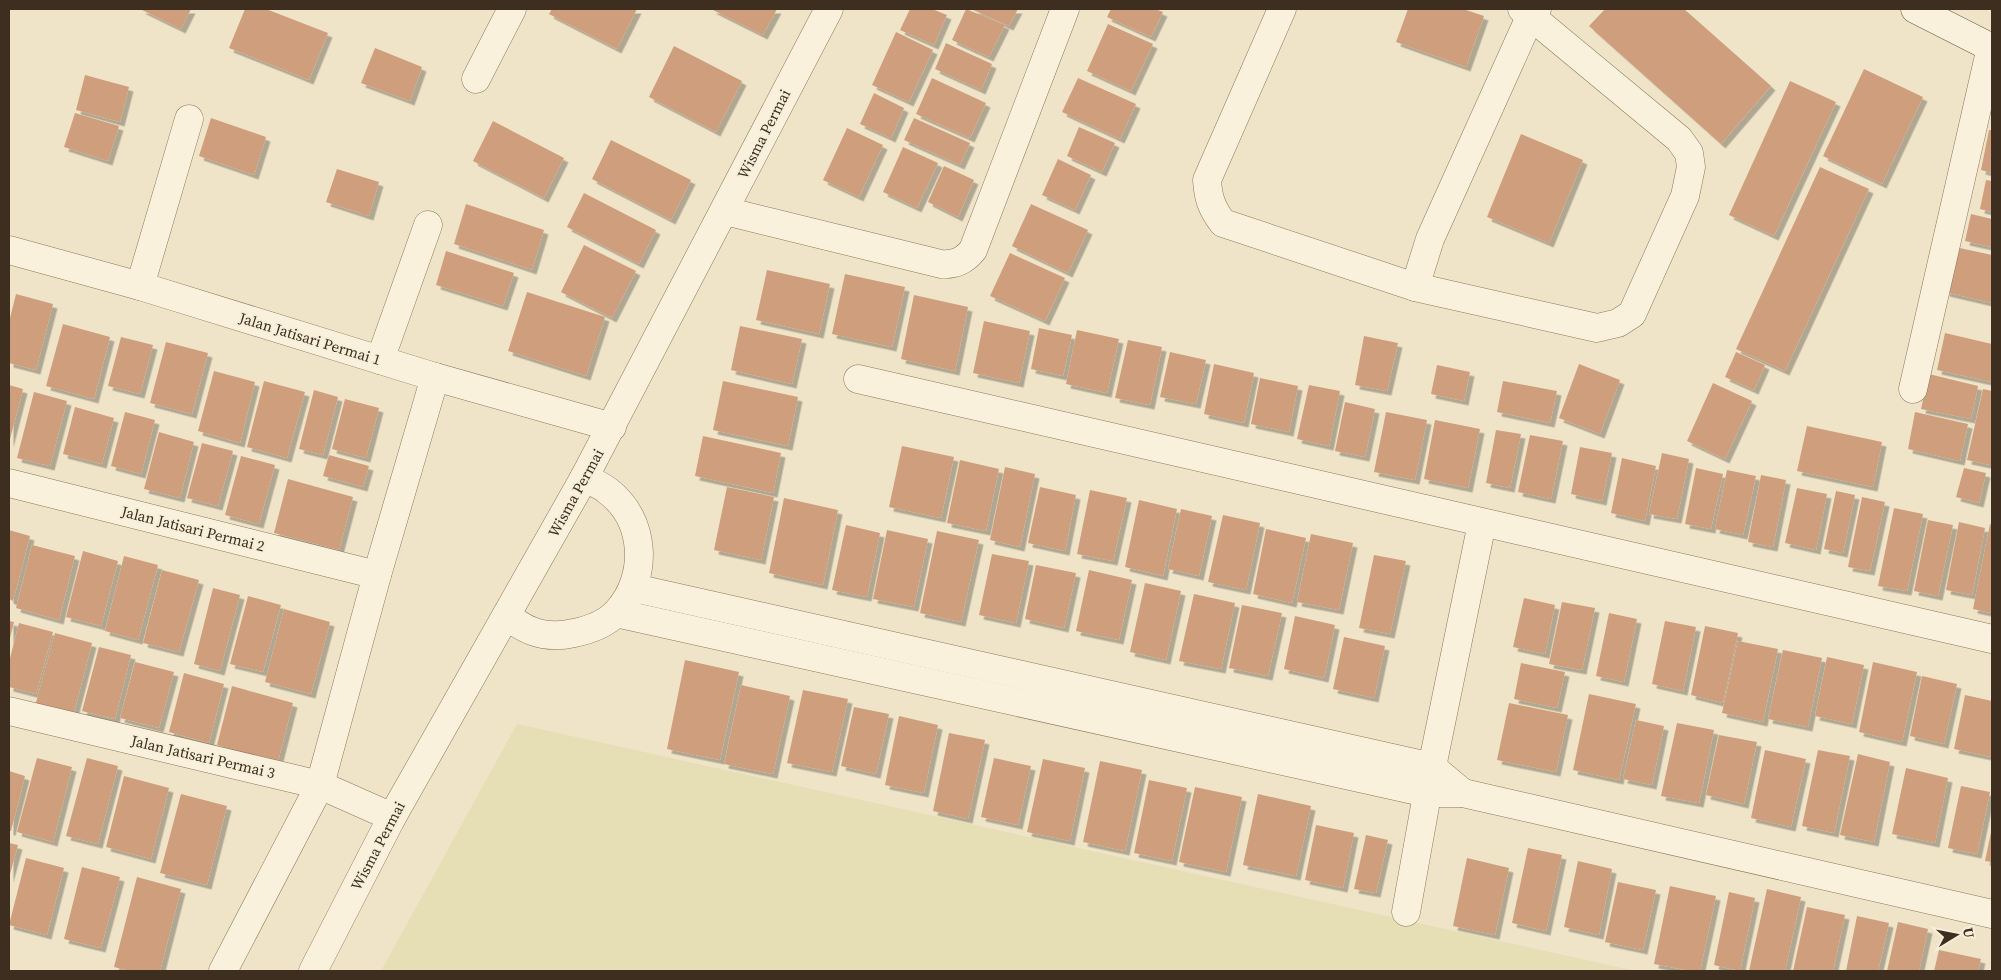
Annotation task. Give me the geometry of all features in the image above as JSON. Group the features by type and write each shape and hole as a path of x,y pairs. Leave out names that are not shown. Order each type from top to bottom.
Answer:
{"street":[{"path":"476,80 512,9"},
{"name":"Wisma Permai","path":"313,971 392,817 612,427 829,9"},
{"path":"725,211 941,264 950,265 967,257 972,250 1066,9"},
{"path":"1282,9 1207,180 1208,197 1213,211 1223,223 1415,287 1597,328 1618,323 1632,314 1685,196 1691,167 1689,153 1679,139 1530,11 1430,240 1415,287"},
{"path":"1913,389 1991,48 1914,9"},
{"path":"140,286 189,119"},
{"path":"380,360 428,225"},
{"name":"Jalan Jatisari Permai 1","path":"9,250 140,286 435,377 612,427"},
{"path":"223,971 320,785 377,575 435,377"},
{"path":"858,379 1992,640"},
{"path":"506,616 532,631 562,636 591,630 616,613 634,588 640,562 637,535 630,519 626,511 608,490 584,478"},
{"name":"Jalan Jatisari Permai 2","path":"9,483 377,575"},
{"path":"1406,912 1432,767 1482,522"},
{"path":"634,588 1432,767 1463,793"},
{"path":"616,613 1427,793 1463,793 1992,914"},
{"path":"1054,710 1060,684"},
{"name":"Jalan Jatisari Permai 3","path":"9,711 320,785 392,817"}],"shaded area":[{"path":"517,724 1636,971 381,971"}],"building":[{"path":"140,9 191,9 181,29"},
{"path":"245,9 266,9 328,33 309,80 229,48"},
{"path":"552,9 637,9 617,49 549,14"},
{"path":"711,9 777,9 763,35"},
{"path":"910,9 932,9 947,15 934,45 900,30"},
{"path":"966,9 1005,25 989,57 952,40"},
{"path":"971,9 1018,9 1009,26"},
{"path":"1111,9 1155,9 1163,12 1151,37 1107,17"},
{"path":"1408,9 1463,9 1484,16 1466,67 1396,42"},
{"path":"1605,9 1684,9 1771,86 1721,144 1589,26"},
{"path":"1108,24 1153,44 1131,91 1087,71"},
{"path":"896,32 933,50 909,102 872,85"},
{"path":"946,43 992,64 981,90 935,69"},
{"path":"674,46 742,81 716,132 649,97"},
{"path":"375,48 422,67 410,101 361,83"},
{"path":"1864,69 1923,97 1882,184 1823,156"},
{"path":"85,75 129,87 120,122 76,110"},
{"path":"932,78 986,103 970,138 916,114"},
{"path":"1078,78 1136,104 1120,139 1062,112"},
{"path":"1790,81 1836,102 1774,236 1729,215"},
{"path":"874,93 904,108 891,138 860,124"},
{"path":"75,113 119,126 108,161 64,147"},
{"path":"211,118 266,137 254,175 199,156"},
{"path":"914,118 970,143 960,165 904,140"},
{"path":"493,121 564,158 544,198 473,161"},
{"path":"1079,127 1115,143 1102,172 1067,156"},
{"path":"847,128 883,145 859,197 823,180"},
{"path":"1989,130 1992,130 1992,173 1981,170"},
{"path":"1521,134 1583,160 1549,243 1487,217"},
{"path":"611,140 691,180 671,220 592,179"},
{"path":"903,147 938,163 917,208 883,192"},
{"path":"1058,159 1091,175 1075,210 1042,195"},
{"path":"944,166 974,180 958,217 928,202"},
{"path":"1820,167 1869,189 1785,371 1736,349"},
{"path":"337,169 379,182 369,216 326,202"},
{"path":"1986,180 1992,181 1992,212 1980,209"},
{"path":"584,193 656,230 639,264 567,227"},
{"path":"466,204 544,230 532,270 454,244"},
{"path":"1031,204 1088,230 1068,273 1012,246"},
{"path":"1971,214 1992,219 1992,247 1965,241"},
{"path":"584,245 636,271 612,318 561,292"},
{"path":"1955,247 1992,255 1992,303 1945,292"},
{"path":"446,251 514,273 503,306 436,285"},
{"path":"1010,253 1065,278 1045,321 990,296"},
{"path":"767,270 830,284 819,334 756,320"},
{"path":"845,274 905,287 892,347 832,334"},
{"path":"527,292 605,317 586,376 508,351"},
{"path":"16,294 53,304 36,370 9,363 9,322"},
{"path":"914,295 968,307 955,371 901,359"},
{"path":"984,321 1030,331 1019,383 973,373"},
{"path":"63,324 110,337 94,399 46,386"},
{"path":"740,326 802,339 792,384 731,370"},
{"path":"1039,328 1072,335 1063,376 1031,369"},
{"path":"1077,330 1119,339 1107,393 1066,384"},
{"path":"1945,333 1992,344 1992,382 1937,370"},
{"path":"1364,336 1398,343 1387,391 1355,385"},
{"path":"121,337 153,345 140,394 108,386"},
{"path":"1128,340 1162,347 1150,405 1115,398"},
{"path":"166,342 208,353 192,414 150,403"},
{"path":"1170,352 1206,360 1196,404 1160,397"},
{"path":"1736,352 1765,365 1754,390 1725,377"},
{"path":"1214,364 1254,373 1244,423 1204,414"},
{"path":"1579,364 1620,380 1600,434 1559,418"},
{"path":"1437,365 1470,372 1464,401 1431,394"},
{"path":"214,371 255,382 240,443 198,431"},
{"path":"1929,374 1978,386 1971,419 1921,409"},
{"path":"1260,378 1298,386 1289,432 1251,424"},
{"path":"264,381 305,392 287,458 247,447"},
{"path":"723,381 798,397 788,446 713,430"},
{"path":"1503,381 1557,391 1550,423 1497,412"},
{"path":"1713,383 1752,401 1725,459 1687,441"},
{"path":"9,385 23,389 9,443"},
{"path":"1309,385 1340,391 1329,446 1297,439"},
{"path":"1983,389 1992,391 1991,465 1967,460"},
{"path":"314,390 338,397 323,455 299,449"},
{"path":"34,392 67,401 50,466 17,458"},
{"path":"345,399 379,408 366,458 332,449"},
{"path":"1345,402 1375,409 1365,457 1335,451"},
{"path":"75,407 114,418 102,464 63,454"},
{"path":"125,412 155,420 141,474 111,466"},
{"path":"1386,412 1427,420 1415,480 1374,472"},
{"path":"1915,412 1968,424 1960,461 1908,449"},
{"path":"1435,420 1480,429 1468,488 1424,479"},
{"path":"1807,426 1882,442 1873,487 1797,471"},
{"path":"1496,430 1521,434 1510,488 1486,483"},
{"path":"159,432 194,442 180,498 144,489"},
{"path":"1530,435 1563,441 1551,499 1518,492"},
{"path":"703,436 781,453 773,493 695,476"},
{"path":"202,443 233,451 218,506 187,498"},
{"path":"902,446 954,457 941,518 889,507"},
{"path":"1580,447 1612,453 1602,501 1571,494"},
{"path":"1662,453 1689,459 1677,519 1649,514"},
{"path":"329,455 369,466 363,487 323,476"},
{"path":"241,456 275,465 259,524 225,515"},
{"path":"1622,458 1656,466 1645,521 1611,513"},
{"path":"960,460 999,469 986,531 947,523"},
{"path":"1005,467 1035,474 1020,547 990,540"},
{"path":"1696,468 1723,474 1711,529 1685,524"},
{"path":"1964,468 1986,473 1979,503 1956,497"},
{"path":"1727,470 1756,476 1743,535 1715,529"},
{"path":"1761,475 1786,480 1773,547 1748,542"},
{"path":"288,479 353,497 339,550 274,533"},
{"path":"727,487 774,497 761,560 714,550"},
{"path":"1040,487 1076,495 1065,551 1028,543"},
{"path":"1797,488 1827,494 1816,550 1785,543"},
{"path":"1090,490 1127,498 1113,561 1077,554"},
{"path":"1836,491 1855,495 1843,553 1824,549"},
{"path":"1862,497 1885,502 1870,571 1848,567"},
{"path":"784,498 838,510 823,585 769,573"},
{"path":"1139,500 1177,509 1163,576 1125,567"},
{"path":"1894,508 1923,514 1907,591 1878,586"},
{"path":"1181,509 1212,516 1199,576 1168,569"},
{"path":"1223,515 1260,523 1246,590 1208,582"},
{"path":"1928,520 1953,525 1938,596 1914,591"},
{"path":"1959,522 1985,528 1972,595 1946,590"},
{"path":"1990,524 1992,525 1992,613 1973,609"},
{"path":"846,525 880,533 867,597 832,590"},
{"path":"1266,529 1306,538 1292,603 1253,594"},
{"path":"9,530 30,536 13,601 9,599"},
{"path":"887,530 928,539 914,607 873,599"},
{"path":"937,531 979,540 961,622 920,613"},
{"path":"1311,534 1353,543 1339,610 1297,602"},
{"path":"32,545 75,556 59,620 16,608"},
{"path":"83,551 118,561 101,626 66,617"},
{"path":"992,554 1029,561 1016,623 979,615"},
{"path":"1374,555 1406,561 1390,634 1359,628"},
{"path":"124,556 158,565 138,640 105,631"},
{"path":"1036,565 1076,573 1064,628 1025,619"},
{"path":"162,570 199,580 179,652 143,643"},
{"path":"1089,570 1132,580 1119,640 1076,631"},
{"path":"1145,583 1181,591 1166,660 1130,652"},
{"path":"213,588 240,595 220,671 194,664"},
{"path":"1194,594 1235,603 1221,669 1179,661"},
{"path":"248,596 281,605 263,672 230,664"},
{"path":"1524,598 1555,605 1545,654 1513,647"},
{"path":"1562,602 1595,608 1582,670 1549,664"},
{"path":"1242,605 1282,613 1268,676 1229,668"},
{"path":"284,609 330,622 311,694 265,682"},
{"path":"1609,613 1637,619 1624,682 1596,676"},
{"path":"1295,616 1335,625 1324,678 1284,669"},
{"path":"9,621 14,622 9,642"},
{"path":"1665,621 1696,627 1683,691 1652,684"},
{"path":"19,623 53,632 36,694 9,687 9,662"},
{"path":"1705,626 1738,633 1723,703 1691,695"},
{"path":"55,633 92,643 72,720 34,710"},
{"path":"1344,637 1385,646 1374,698 1333,689"},
{"path":"1738,641 1778,649 1763,722 1722,713"},
{"path":"99,647 131,655 115,719 82,711"},
{"path":"1783,650 1822,658 1808,727 1768,719"},
{"path":"1827,657 1864,665 1852,724 1815,716"},
{"path":"685,660 739,672 720,760 667,749"},
{"path":"135,662 174,672 159,728 120,718"},
{"path":"1873,662 1917,672 1902,742 1859,732"},
{"path":"1521,663 1565,672 1557,708 1514,699"},
{"path":"184,673 224,684 209,743 169,732"},
{"path":"1922,676 1957,684 1944,744 1910,736"},
{"path":"741,685 790,696 773,774 724,764"},
{"path":"232,686 293,703 278,761 217,745"},
{"path":"803,690 848,699 832,772 787,763"},
{"path":"1589,694 1636,704 1619,780 1573,770"},
{"path":"1965,695 1992,701 1992,757 1954,749"},
{"path":"1509,703 1568,715 1556,772 1497,760"},
{"path":"854,707 889,714 876,774 841,766"},
{"path":"899,716 938,725 924,793 885,785"},
{"path":"1636,720 1664,726 1652,785 1623,779"},
{"path":"1677,723 1714,730 1699,803 1661,796"},
{"path":"949,733 985,740 968,819 933,811"},
{"path":"1719,735 1757,742 1744,804 1706,795"},
{"path":"1765,750 1806,759 1791,827 1751,818"},
{"path":"1818,750 1850,756 1834,833 1802,826"},
{"path":"1858,754 1890,762 1874,842 1840,835"},
{"path":"37,758 72,767 53,842 17,832"},
{"path":"87,758 118,766 98,844 66,836"},
{"path":"994,758 1031,766 1018,825 981,817"},
{"path":"1043,759 1085,768 1070,841 1027,832"},
{"path":"1100,761 1142,770 1125,851 1083,842"},
{"path":"1906,768 1948,778 1935,843 1892,834"},
{"path":"9,771 25,776 11,831 9,831"},
{"path":"124,776 169,788 151,859 106,847"},
{"path":"1149,780 1187,788 1172,861 1134,853"},
{"path":"1961,786 1990,792 1977,854 1948,848"},
{"path":"1195,787 1242,797 1226,872 1179,862"},
{"path":"181,794 227,806 207,885 160,873"},
{"path":"1258,794 1311,806 1296,876 1243,865"},
{"path":"1316,825 1354,833 1343,888 1305,880"},
{"path":"1992,832 1992,862 1985,861"},
{"path":"1366,835 1388,840 1376,893 1354,889"},
{"path":"9,843 18,845 9,878"},
{"path":"1528,848 1562,855 1546,931 1512,923"},
{"path":"26,858 64,868 47,935 9,925"},
{"path":"1467,858 1509,868 1495,935 1453,926"},
{"path":"1578,861 1612,869 1599,935 1564,927"},
{"path":"82,867 120,877 101,948 64,939"},
{"path":"137,877 181,889 160,971 130,971 114,967"},
{"path":"1618,882 1656,890 1643,950 1605,942"},
{"path":"1670,886 1716,896 1700,971 1654,964"},
{"path":"1767,889 1801,897 1785,971 1749,971"},
{"path":"1729,892 1755,898 1740,971 1714,965"},
{"path":"1807,907 1845,915 1833,971 1793,971"},
{"path":"1857,916 1889,923 1878,971 1846,971"},
{"path":"1898,922 1928,929 1919,971 1887,971"},
{"path":"1939,950 1981,959 1978,971 1934,971"}]}
